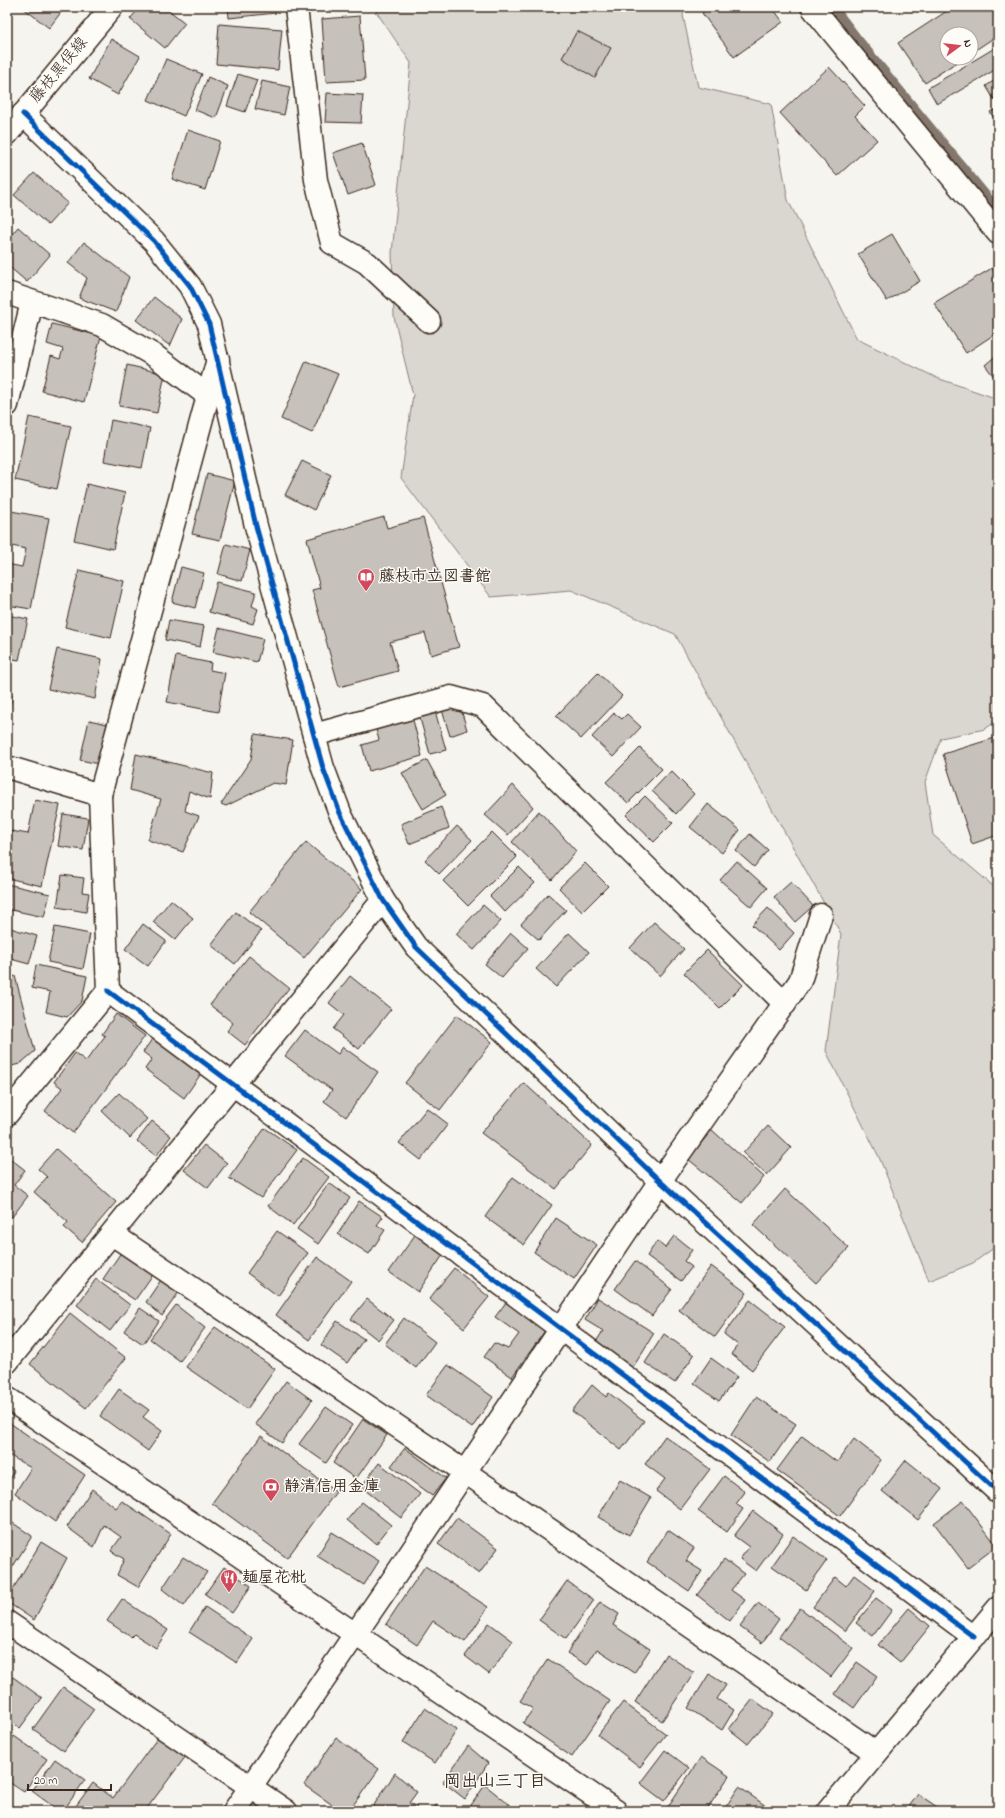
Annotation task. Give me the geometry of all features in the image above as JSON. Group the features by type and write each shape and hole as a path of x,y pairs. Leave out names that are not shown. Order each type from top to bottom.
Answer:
{"street":[{"name":"藤枝黒俣線","path":"8,132 112,7"},
{"path":"296,7 316,180 332,243 367,263 429,321"},
{"path":"812,7 998,233"},
{"path":"23,114 154,241 190,286 210,324 256,526 323,768 340,813 383,900 416,947 660,1181 998,1492"},
{"path":"7,293 102,326 155,356 207,395"},
{"path":"7,405 32,302"},
{"path":"7,1114 108,991 100,795 207,395 218,359"},
{"path":"314,735 451,697 483,706 785,1004"},
{"path":"7,767 100,795"},
{"path":"7,1362 383,900"},
{"path":"234,1811 465,1472 660,1181 785,1004 800,981 821,915"},
{"path":"108,991 974,1637"},
{"path":"112,1234 465,1472 876,1753"},
{"path":"7,1398 356,1633 616,1811"},
{"path":"828,1811 998,1608"},
{"path":"7,1622 286,1811"}],"shaded area":[{"path":"373,7 686,7 683,15 698,87 771,104 788,200 857,339 937,378 998,399 998,720 985,729 941,738 925,782 933,835 998,890 998,1245 973,1263 929,1281 879,1157 826,1051 841,934 675,634 571,590 491,597 401,478 413,395 394,317 392,253 411,63"}],"building":[{"path":"22,7 65,7 49,28"},
{"path":"140,7 165,7 185,23 165,48 130,19"},
{"path":"228,7 276,7 276,13 229,18"},
{"path":"710,7 772,7 783,22 734,57 702,13"},
{"path":"953,7 998,7 998,35 979,48 979,26 939,26 939,66 951,66 925,83 898,43"},
{"path":"360,16 365,80 326,82 322,19"},
{"path":"219,24 282,29 278,70 216,64"},
{"path":"577,31 611,48 595,78 562,58"},
{"path":"111,39 140,56 118,95 89,79"},
{"path":"998,46 998,68 937,104 928,88 965,66 979,66 979,57"},
{"path":"166,59 202,74 184,116 148,100"},
{"path":"829,67 865,106 855,116 877,140 837,176 780,113"},
{"path":"238,74 257,80 245,112 227,106"},
{"path":"208,77 228,86 216,118 195,110"},
{"path":"998,78 998,100 995,101 986,86"},
{"path":"262,81 290,87 284,115 255,109"},
{"path":"327,93 363,95 361,123 325,122"},
{"path":"998,108 998,125 990,112"},
{"path":"188,130 220,141 205,190 172,179"},
{"path":"362,143 376,185 348,195 333,153"},
{"path":"34,173 68,203 48,225 14,195"},
{"path":"18,227 50,255 27,282 7,265 7,240"},
{"path":"892,234 920,281 887,301 858,254"},
{"path":"84,242 129,277 116,312 79,298 87,278 68,263"},
{"path":"992,268 998,279 998,332 966,353 934,303"},
{"path":"154,297 182,319 170,346 136,320"},
{"path":"52,324 101,336 84,402 42,391 51,356 60,359 63,349 47,344"},
{"path":"998,354 998,382 985,365"},
{"path":"306,361 338,374 312,433 281,419"},
{"path":"127,365 165,374 157,413 119,406"},
{"path":"29,417 71,426 57,489 15,480"},
{"path":"111,420 150,428 142,468 104,461"},
{"path":"302,461 331,475 314,510 285,495"},
{"path":"207,474 235,481 220,540 192,534"},
{"path":"87,484 125,493 113,549 74,540"},
{"path":"11,511 49,518 31,609 7,605 7,564 22,567 26,549 7,545 7,532"},
{"path":"384,517 387,528 423,518 459,647 431,655 425,633 390,642 398,671 339,687 312,590 320,588 307,539"},
{"path":"226,544 250,550 242,581 218,574"},
{"path":"181,567 204,573 195,608 172,602"},
{"path":"79,570 124,581 111,638 65,627"},
{"path":"217,582 256,592 252,606 258,609 253,624 209,612"},
{"path":"7,615 28,619 19,660 7,658"},
{"path":"169,620 204,626 200,647 165,640"},
{"path":"219,628 263,639 257,662 213,652"},
{"path":"57,649 102,659 95,699 48,689"},
{"path":"176,656 211,663 210,670 225,673 218,712 167,702"},
{"path":"598,673 622,696 581,739 556,716"},
{"path":"7,694 12,695 8,720 7,720"},
{"path":"460,706 467,730 450,736 442,710"},
{"path":"435,711 446,750 430,754 419,715"},
{"path":"614,713 622,719 627,714 641,727 613,757 592,737"},
{"path":"412,716 422,756 369,771 362,745 379,740 375,726"},
{"path":"89,720 107,724 99,764 80,760"},
{"path":"255,734 293,740 286,785 273,783 226,806 221,804 251,759"},
{"path":"998,737 998,835 972,844 943,754"},
{"path":"640,748 662,769 628,803 606,782"},
{"path":"136,754 213,773 210,799 189,791 185,811 199,816 183,852 148,840 161,799 130,790"},
{"path":"427,760 446,795 423,809 402,773"},
{"path":"671,771 694,794 676,814 652,791"},
{"path":"513,785 533,807 508,835 485,815"},
{"path":"645,796 673,823 654,842 626,815"},
{"path":"35,800 60,805 42,886 7,878 7,849 11,831 28,834"},
{"path":"708,804 740,830 722,853 690,827"},
{"path":"441,807 449,828 409,844 401,824"},
{"path":"539,811 576,851 552,880 512,842"},
{"path":"63,814 88,818 83,850 58,846"},
{"path":"457,826 472,840 439,874 425,860"},
{"path":"492,832 517,857 468,906 443,881"},
{"path":"750,834 768,850 754,867 736,851"},
{"path":"306,842 362,889 304,958 249,912"},
{"path":"737,861 767,888 751,907 720,880"},
{"path":"585,863 608,886 582,912 559,888"},
{"path":"519,867 535,883 505,912 490,896"},
{"path":"62,875 84,878 82,892 89,893 86,912 57,907"},
{"path":"791,882 813,906 795,922 774,897"},
{"path":"7,884 50,894 44,917 7,909"},
{"path":"548,894 566,910 539,940 521,924"},
{"path":"171,900 193,918 175,940 153,922"},
{"path":"483,905 501,921 474,950 456,934"},
{"path":"768,908 794,933 779,950 752,925"},
{"path":"236,912 261,931 235,964 211,945"},
{"path":"654,922 684,949 660,976 630,948"},
{"path":"143,924 166,941 148,966 125,949"},
{"path":"7,927 37,936 29,964 7,958"},
{"path":"55,927 90,934 83,969 48,962"},
{"path":"511,933 528,948 502,978 485,964"},
{"path":"569,933 589,952 556,987 536,969"},
{"path":"707,950 743,985 720,1008 684,973"},
{"path":"249,956 289,988 245,1045 227,1031 233,1023 210,1005"},
{"path":"36,965 87,976 82,1001 67,1017 46,1012 50,992 32,988"},
{"path":"15,976 35,1051 20,1064 7,1067 7,979"},
{"path":"350,976 391,1009 359,1049 333,1029 344,1015 329,1003"},
{"path":"116,1014 145,1036 73,1133 45,1111 62,1088 54,1082 75,1053 86,1061 105,1036 102,1034"},
{"path":"457,1015 492,1042 440,1110 405,1083"},
{"path":"305,1030 338,1054 343,1047 378,1072 346,1117 324,1101 332,1090 285,1056"},
{"path":"155,1035 203,1071 184,1098 145,1069 152,1059 143,1052"},
{"path":"524,1083 592,1145 556,1189 481,1133"},
{"path":"119,1093 147,1119 130,1138 102,1111"},
{"path":"427,1108 448,1124 421,1160 399,1143"},
{"path":"152,1121 171,1136 156,1156 137,1141"},
{"path":"768,1126 791,1148 767,1175 743,1153"},
{"path":"265,1128 297,1150 261,1198 229,1178"},
{"path":"712,1130 764,1177 742,1203 688,1159"},
{"path":"204,1145 227,1163 208,1188 184,1170"},
{"path":"56,1149 116,1202 82,1242 64,1227 68,1222 34,1192 47,1177 38,1169"},
{"path":"7,1156 25,1170 14,1185 28,1196 12,1217 7,1214"},
{"path":"303,1158 329,1177 293,1225 268,1206"},
{"path":"513,1177 552,1205 524,1245 485,1217"},
{"path":"329,1183 350,1198 318,1244 297,1229"},
{"path":"785,1189 849,1248 816,1283 753,1225"},
{"path":"359,1201 383,1217 377,1225 385,1230 369,1254 338,1234"},
{"path":"556,1218 597,1245 574,1279 534,1252"},
{"path":"277,1231 308,1253 278,1296 247,1273"},
{"path":"417,1232 445,1252 418,1292 389,1272"},
{"path":"674,1236 692,1250 684,1261 692,1267 681,1281 647,1256 657,1241 665,1248"},
{"path":"122,1251 154,1273 135,1300 103,1279"},
{"path":"317,1257 351,1281 309,1340 276,1315"},
{"path":"635,1261 672,1289 652,1316 615,1289"},
{"path":"711,1266 747,1293 715,1337 679,1310"},
{"path":"454,1268 489,1297 464,1328 429,1299"},
{"path":"163,1277 179,1292 162,1316 146,1302"},
{"path":"96,1279 130,1305 110,1331 77,1305"},
{"path":"510,1297 549,1325 512,1377 484,1357 494,1343 508,1349 519,1334 495,1317"},
{"path":"598,1298 654,1333 632,1369 594,1345 603,1331 585,1320"},
{"path":"367,1299 394,1320 378,1340 351,1319"},
{"path":"750,1300 785,1327 752,1370 731,1354 738,1345 724,1334"},
{"path":"176,1305 205,1328 180,1361 150,1339"},
{"path":"140,1308 159,1321 143,1344 124,1331"},
{"path":"70,1313 126,1358 86,1408 30,1364"},
{"path":"404,1318 435,1342 416,1368 385,1344"},
{"path":"337,1321 364,1339 347,1363 321,1345"},
{"path":"215,1327 275,1369 247,1409 186,1367"},
{"path":"664,1334 694,1355 675,1383 645,1363"},
{"path":"711,1358 737,1377 719,1401 694,1383"},
{"path":"448,1365 493,1397 472,1428 426,1395"},
{"path":"286,1381 312,1400 282,1443 255,1424"},
{"path":"592,1385 606,1397 609,1393 644,1421 621,1450 572,1411"},
{"path":"119,1389 149,1410 143,1417 162,1431 148,1451 100,1416"},
{"path":"756,1397 796,1424 770,1462 731,1435"},
{"path":"326,1407 352,1425 326,1463 299,1444"},
{"path":"363,1419 387,1435 356,1479 333,1463"},
{"path":"7,1421 85,1475 55,1522 15,1493 31,1468 7,1454"},
{"path":"261,1436 336,1492 287,1558 212,1503"},
{"path":"665,1436 710,1469 680,1509 656,1491 665,1479 645,1464"},
{"path":"802,1436 837,1462 854,1439 881,1460 840,1516 777,1470"},
{"path":"405,1448 446,1478 432,1496 391,1466"},
{"path":"906,1460 942,1489 918,1520 882,1491"},
{"path":"379,1463 420,1494 401,1518 361,1487"},
{"path":"7,1466 14,1471 7,1483"},
{"path":"724,1476 745,1492 736,1504 743,1509 727,1532 698,1511"},
{"path":"620,1480 651,1498 629,1535 598,1517"},
{"path":"92,1489 116,1508 122,1501 171,1534 138,1587 117,1575 124,1559 111,1551 121,1537 104,1525 94,1547 67,1527"},
{"path":"963,1501 997,1546 968,1568 934,1523"},
{"path":"362,1502 391,1525 376,1544 347,1520"},
{"path":"753,1511 783,1534 756,1571 740,1559 749,1547 734,1536"},
{"path":"457,1518 498,1548 479,1574 438,1544"},
{"path":"7,1519 32,1536 7,1576"},
{"path":"668,1530 694,1548 686,1561 702,1571 689,1591 647,1562"},
{"path":"332,1532 379,1561 364,1585 317,1556"},
{"path":"793,1536 827,1560 806,1590 772,1566"},
{"path":"41,1542 67,1558 34,1620 7,1602 7,1599"},
{"path":"183,1557 207,1572 184,1606 162,1589"},
{"path":"724,1559 744,1574 731,1590 745,1600 730,1621 697,1595"},
{"path":"425,1566 488,1607 465,1642 433,1621 417,1645 386,1624"},
{"path":"224,1567 251,1586 232,1613 205,1594"},
{"path":"854,1575 875,1591 845,1631 813,1607 835,1577 846,1586"},
{"path":"567,1581 594,1600 566,1639 539,1620"},
{"path":"876,1598 892,1610 873,1636 856,1623"},
{"path":"122,1599 168,1630 156,1648 134,1634 131,1637 107,1621"},
{"path":"600,1602 619,1614 613,1625 650,1649 634,1673 597,1649 587,1665 567,1653"},
{"path":"758,1603 779,1619 762,1643 740,1627"},
{"path":"205,1607 253,1639 237,1663 189,1632"},
{"path":"800,1608 853,1648 831,1677 779,1637"},
{"path":"909,1608 930,1626 900,1663 878,1645"},
{"path":"489,1623 513,1641 489,1674 465,1656"},
{"path":"666,1654 694,1673 662,1721 635,1702"},
{"path":"548,1659 610,1701 572,1757 523,1723 533,1709 520,1701"},
{"path":"857,1662 877,1676 854,1708 835,1694"},
{"path":"709,1674 726,1685 717,1699 734,1710 722,1730 688,1708"},
{"path":"13,1677 42,1698 20,1728 7,1718 7,1685"},
{"path":"63,1687 94,1709 64,1751 33,1729"},
{"path":"753,1699 773,1714 748,1744 729,1729"},
{"path":"623,1702 666,1734 640,1767 598,1735"},
{"path":"425,1708 457,1730 435,1763 403,1742"},
{"path":"14,1736 47,1759 24,1792 7,1781 7,1747"},
{"path":"159,1736 186,1756 145,1811 72,1811 93,1783 113,1798"},
{"path":"336,1738 379,1769 349,1811 341,1811 304,1785"},
{"path":"468,1746 488,1763 465,1799 443,1782"},
{"path":"665,1750 689,1768 664,1801 640,1783"},
{"path":"701,1757 729,1776 706,1811 665,1811"},
{"path":"55,1759 85,1780 63,1811 59,1811 32,1791"},
{"path":"395,1773 417,1792 409,1803 417,1807 414,1811 370,1811"},
{"path":"485,1785 517,1811 467,1811"},
{"path":"739,1787 766,1806 763,1811 730,1811 725,1808"},
{"path":"918,1794 943,1811 906,1811"},
{"path":"436,1805 445,1811 432,1811"}],"waterway":[{"path":"834,7 998,209"}],"cycle path":[{"path":"23,114 154,241 190,286 209,324 256,526 323,768 340,813 383,900 416,947 660,1181 998,1492"},
{"path":"108,991 974,1637"}],"place":[{"name":"藤枝市立図書館","path":"366,592"},
{"name":"静清信用金庫","path":"271,1502"},
{"name":"麺屋花枇","path":"229,1593"}],"district":[{"name":"岡出山三丁目","path":"495,1781"}]}
